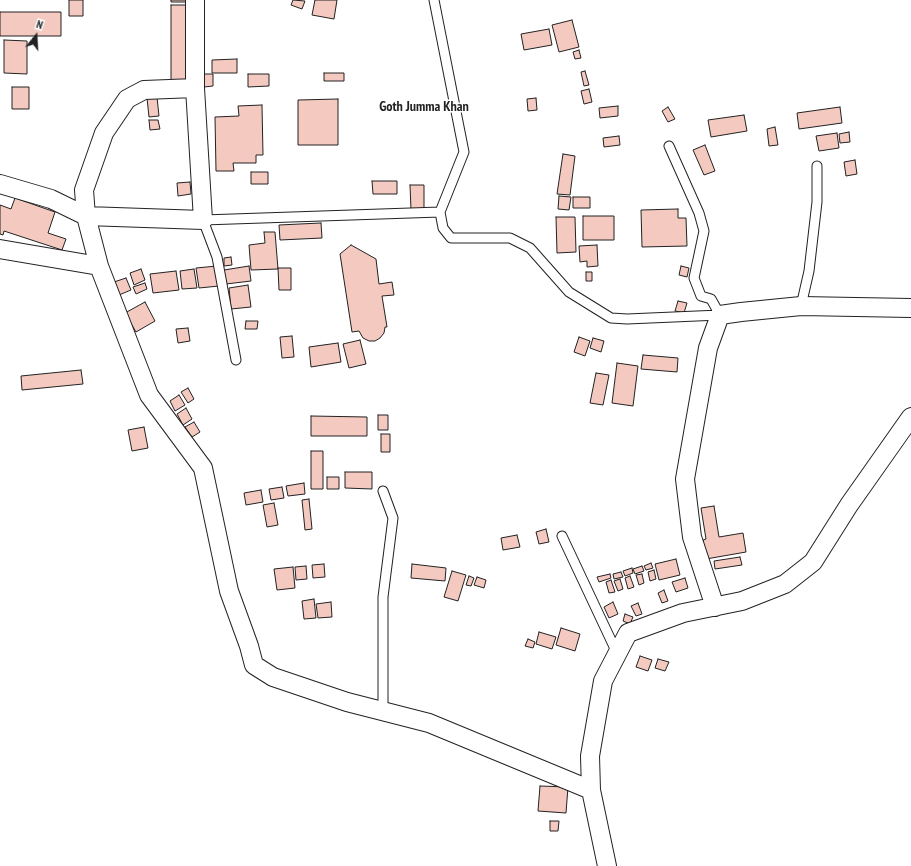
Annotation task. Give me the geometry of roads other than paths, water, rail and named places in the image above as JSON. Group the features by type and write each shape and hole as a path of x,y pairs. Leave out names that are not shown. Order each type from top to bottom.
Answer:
{"street":[{"path":"0,184 51,199 86,216 203,220 195,88 195,0"},
{"path":"195,88 144,90 126,99 104,133 86,183 84,190 86,216 99,266 149,395 203,468 229,591 249,646 254,665 273,677 347,702 429,723 591,790"},
{"path":"0,249 99,266"},
{"path":"715,607 692,537 685,479 708,348 720,315 801,306 911,308"},
{"path":"607,866 591,790 590,756 603,681 628,633 683,613 742,601 785,584 813,562 849,505 911,417"}],"lane":[{"path":"434,0 464,152 440,212 443,228 451,238 510,238 530,248 569,292 610,318 627,319 720,315 711,299 701,296 694,278 704,231 699,213 669,146"},
{"path":"801,306 809,272 817,202 817,166"},
{"path":"236,360 217,257 203,220 440,212"},
{"path":"382,711 383,596 392,518 383,491"},
{"path":"562,536 617,653"}],"district":[{"name":"Goth Jumma Khan","path":"424,107"}]}
